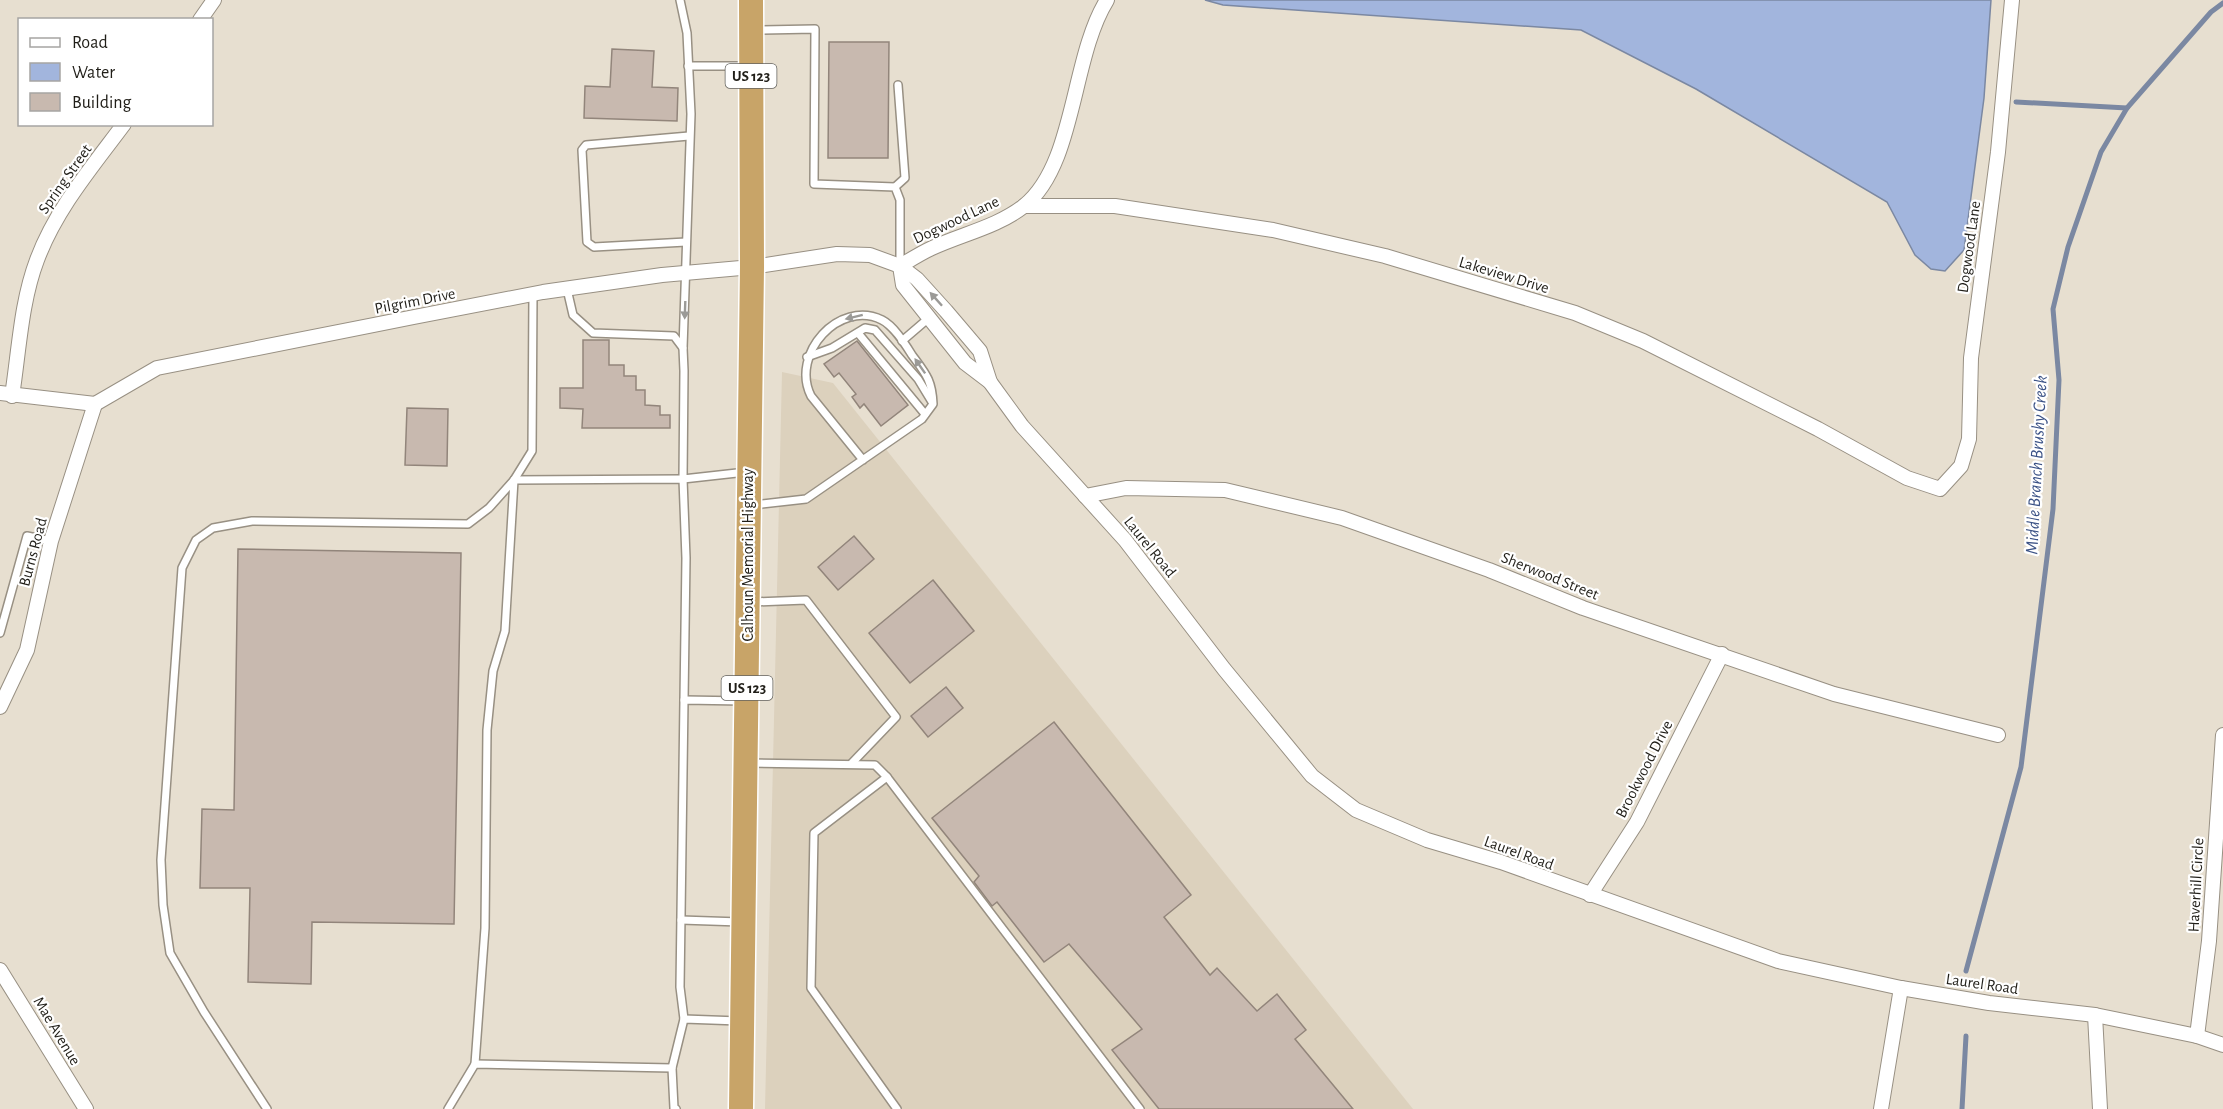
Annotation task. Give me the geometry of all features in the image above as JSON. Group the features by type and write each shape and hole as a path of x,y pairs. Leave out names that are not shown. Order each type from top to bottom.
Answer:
{"highway":[{"name":"Calhoun Memorial Highway","path":"741,1109 744,1021 748,472 752,267 751,0"}],"street":[{"path":"201,18 214,0"},
{"name":"Dogwood Lane","path":"900,266 932,248 977,231 1024,206 1050,176 1082,62 1100,12 1107,0"},
{"name":"Dogwood Lane","path":"1940,489 1961,466 1970,439 1971,358 1998,152 2012,0"},
{"name":"Spring Street","path":"6,394 37,260 61,209 123,126"},
{"name":"Lakeview Drive","path":"1024,206 1114,206 1273,230 1385,256 1575,313 1643,341 1811,425 1907,478 1940,489"},
{"path":"752,267 837,254 870,255 900,266"},
{"name":"Laurel Road","path":"900,266 903,285 965,363 990,382 1022,426 1125,540 1224,669 1312,776 1356,810 1428,840 1501,862 1590,896 1778,961 1901,988 1989,1003 2095,1015 2197,1036 2223,1045"},
{"name":"Laurel Road","path":"900,266 917,279 980,351 990,382"},
{"name":"Pilgrim Drive","path":"95,404 157,368 533,294 685,273 752,267"},
{"path":"6,394 95,404"},
{"name":"Burns Road","path":"0,708 27,650 51,541 95,404"},
{"name":"Sherwood Street","path":"1085,496 1126,488 1182,488 1225,490 1276,500 1342,518 1489,570 1583,609 1722,654 1834,694 1998,735"},
{"name":"Brookwood Drive","path":"1590,896 1637,822 1722,654"},
{"name":"Haverhill Circle","path":"2197,1036 2209,941 2223,735"},
{"name":"Mae Avenue","path":"0,970 86,1109"},
{"path":"1881,1109 1901,988"},
{"path":"2095,1015 2100,1109"}],"lane":[{"path":"674,1109 672,1068 684,1019 680,987 686,558 683,479 686,405 683,348 690,136 687,33 680,0"},
{"path":"751,30 815,29 814,184 895,187 905,178 898,85"},
{"path":"688,66 751,66"},
{"path":"686,242 594,246 587,242 582,150 586,145 690,136"},
{"path":"895,187 900,200 900,266"},
{"path":"567,289 573,315 593,333 674,336 683,348"},
{"path":"267,1109 204,1012 170,953 163,905 161,860 182,568 196,540 213,528 252,521 468,524 489,508 514,480 532,451 533,294"},
{"path":"748,505 806,499 872,454 925,414 933,404 932,384 902,341 884,321 862,314 837,322 807,357 805,384 811,396 863,460"},
{"path":"902,341 930,317"},
{"path":"807,357 832,348 866,328 875,330 918,379 933,404"},
{"path":"858,333 925,414"},
{"path":"514,480 683,479 748,472"},
{"path":"448,1109 475,1064 484,928 487,730 493,671 505,631 514,480"},
{"path":"0,633 27,536 51,541"},
{"path":"747,602 806,600 896,717 852,763"},
{"path":"684,700 747,701"},
{"path":"746,763 875,765 887,777 1140,1109"},
{"path":"887,777 814,833 811,988 897,1109"},
{"path":"681,920 745,922"},
{"path":"684,1019 744,1021"},
{"path":"475,1064 672,1068"}],"shaded area":[{"path":"782,372 833,383 1413,1109 765,1109"}],"water":[{"path":"1205,0 1991,0 1984,98 1964,250 1945,271 1931,269 1915,255 1887,202 1696,89 1581,30 1223,5"}],"building":[{"path":"829,42 889,42 888,158 828,158"},
{"path":"612,49 654,51 652,87 678,88 677,121 584,118 585,86 610,87"},
{"path":"583,340 609,340 609,365 624,365 624,376 636,376 636,390 645,390 645,405 660,406 660,415 670,415 670,428 582,428 583,409 560,408 560,388 583,388"},
{"path":"857,341 908,405 881,426 864,404 860,408 852,397 856,394 839,373 834,377 824,364"},
{"path":"407,408 448,409 447,466 405,465"},
{"path":"854,536 874,559 838,590 818,567"},
{"path":"238,549 461,553 454,924 312,922 311,984 248,982 250,888 200,888 202,809 234,810"},
{"path":"933,580 974,631 910,683 869,633"},
{"path":"946,687 963,708 928,737 911,716"},
{"path":"1054,722 1191,895 1164,917 1210,975 1217,968 1257,1011 1277,994 1306,1030 1295,1039 1353,1109 1159,1109 1112,1050 1142,1029 1069,944 1044,962 997,902 992,906 974,882 979,876 932,818"}],"waterway":[{"name":"Middle Branch Brushy Creek","path":"1966,971 2021,767 2053,509 2059,380 2053,309 2068,247 2101,152 2127,108 2211,12 2223,3"},
{"path":"2016,102 2127,108"},
{"name":"Middle Branch Brushy Creek","path":"1962,1109 1966,1036"}]}
